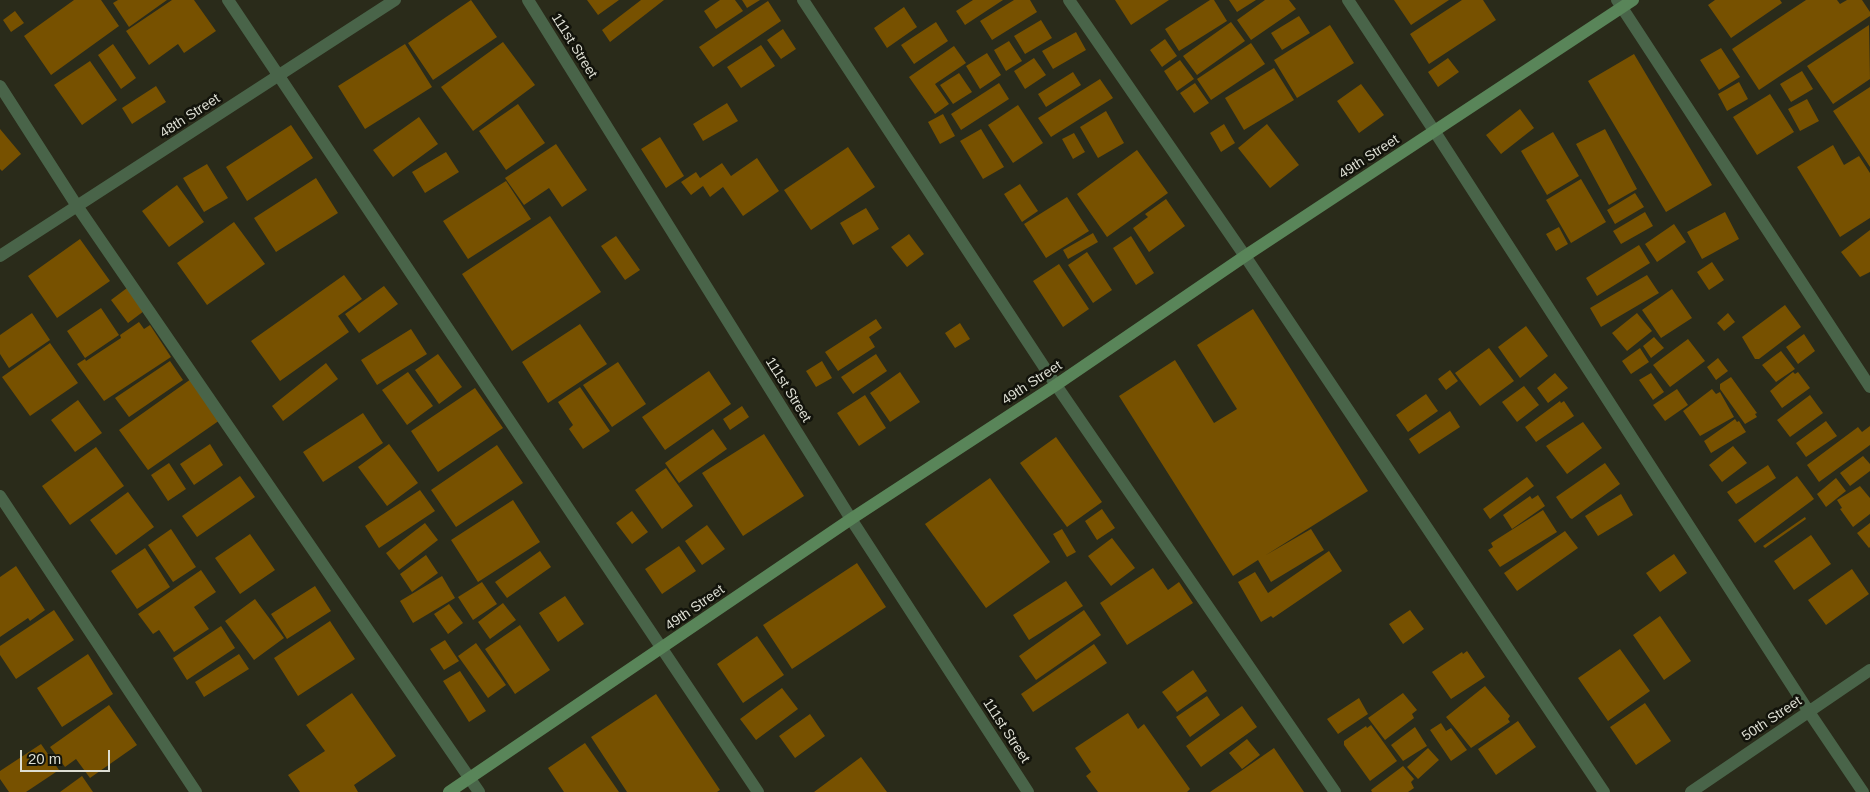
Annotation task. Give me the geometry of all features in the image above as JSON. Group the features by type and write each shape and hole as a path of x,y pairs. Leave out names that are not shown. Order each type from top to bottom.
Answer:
{"main road":[{"name":"49th Street","path":"449,792 661,650 850,519 1056,385 1246,256 1435,132 1619,4 1633,0"}],"street":[{"path":"228,0 661,650 758,792"},
{"name":"48th Street","path":"0,256 395,0"},
{"name":"111st Street","path":"528,0 850,519 1028,792"},
{"path":"803,0 1056,385 1335,792"},
{"path":"1069,0 1246,256 1604,792"},
{"path":"1348,0 1809,712 1863,792"},
{"path":"1619,4 1870,387"},
{"path":"0,86 77,206 479,792"},
{"path":"0,496 196,792"},
{"name":"50th Street","path":"1691,792 1870,670"}],"building":[{"path":"74,0 101,0 119,26 51,75 24,36"},
{"path":"118,0 167,0 129,27 113,3"},
{"path":"172,0 194,0 216,31 184,53 178,44 149,65 126,31"},
{"path":"471,0 497,37 433,80 408,43"},
{"path":"587,0 619,0 598,15"},
{"path":"641,0 664,0 610,42 602,30"},
{"path":"720,0 735,0 743,11 716,29 704,11"},
{"path":"742,0 760,0 747,8"},
{"path":"973,0 1003,0 965,25 956,11"},
{"path":"1014,0 1030,0 1037,12 992,40 980,21"},
{"path":"1115,0 1169,0 1131,25"},
{"path":"1210,0 1214,0 1227,21 1179,51 1165,29"},
{"path":"1229,0 1256,0 1237,12"},
{"path":"1265,0 1289,0 1296,9 1251,40 1237,20"},
{"path":"1394,0 1449,0 1411,25"},
{"path":"1462,0 1483,0 1496,20 1429,64 1410,34"},
{"path":"1715,0 1780,0 1782,3 1731,38 1708,5"},
{"path":"1806,0 1837,0 1840,4 1847,0 1862,0 1870,12 1870,16 1759,90 1732,49"},
{"path":"768,1 781,21 713,67 699,47"},
{"path":"904,7 917,27 887,48 874,28"},
{"path":"15,11 24,23 11,32 3,20"},
{"path":"1299,16 1310,33 1282,50 1271,33"},
{"path":"1041,20 1052,38 1025,54 1014,36"},
{"path":"936,22 948,41 914,64 901,45"},
{"path":"1231,22 1245,41 1197,75 1183,56"},
{"path":"1330,25 1354,63 1297,98 1274,60"},
{"path":"1869,25 1870,79 1833,104 1807,66"},
{"path":"783,29 796,49 781,59 767,40"},
{"path":"1076,32 1086,50 1053,69 1042,51"},
{"path":"1165,39 1177,56 1162,67 1150,50"},
{"path":"1009,41 1022,61 1006,71 994,50"},
{"path":"503,42 535,85 473,131 441,87"},
{"path":"1251,43 1265,64 1211,100 1197,79"},
{"path":"113,44 136,78 121,89 98,55"},
{"path":"405,44 432,87 365,129 338,86"},
{"path":"761,45 775,66 741,88 727,67"},
{"path":"954,46 966,63 935,84 949,104 935,114 909,77"},
{"path":"1721,48 1740,77 1719,90 1700,60"},
{"path":"987,53 1001,75 980,89 966,66"},
{"path":"1634,54 1712,185 1666,212 1588,81"},
{"path":"1034,58 1046,75 1025,89 1014,71"},
{"path":"1448,58 1459,72 1438,87 1428,72"},
{"path":"1180,60 1194,79 1177,91 1164,71"},
{"path":"90,61 117,100 82,125 54,85"},
{"path":"1274,68 1294,100 1244,130 1225,98"},
{"path":"1802,71 1813,89 1791,102 1780,84"},
{"path":"1073,72 1081,85 1046,107 1038,94"},
{"path":"959,73 972,92 953,104 940,85"},
{"path":"1100,79 1113,98 1051,137 1038,118"},
{"path":"1739,82 1748,99 1727,111 1718,94"},
{"path":"999,83 1009,99 961,130 951,114"},
{"path":"1195,83 1209,103 1194,113 1180,93"},
{"path":"1361,84 1384,115 1359,133 1337,101"},
{"path":"156,86 166,102 132,124 122,108"},
{"path":"1870,87 1870,167 1833,111"},
{"path":"1770,94 1794,132 1757,155 1733,117"},
{"path":"1807,99 1819,121 1800,131 1788,109"},
{"path":"727,103 738,121 703,141 693,124"},
{"path":"518,104 545,143 506,170 479,131"},
{"path":"1018,105 1043,143 1013,163 988,125"},
{"path":"1520,109 1534,128 1501,154 1486,135"},
{"path":"1106,111 1124,143 1098,158 1080,127"},
{"path":"943,114 955,136 940,144 928,122"},
{"path":"419,117 438,144 393,177 373,150"},
{"path":"1224,124 1235,143 1221,152 1210,133"},
{"path":"1267,124 1299,165 1270,188 1238,148"},
{"path":"291,125 313,158 247,201 226,167"},
{"path":"0,129 21,154 2,171 0,169"},
{"path":"981,129 1004,167 983,179 960,141"},
{"path":"1605,129 1637,189 1609,205 1576,144"},
{"path":"1553,132 1579,176 1547,195 1521,151"},
{"path":"1074,133 1085,152 1073,159 1062,139"},
{"path":"660,137 684,176 666,188 641,149"},
{"path":"556,144 587,190 562,207 549,188 524,205 505,178"},
{"path":"1833,145 1844,165 1859,156 1870,173 1870,218 1840,237 1797,167"},
{"path":"848,147 875,187 811,230 784,190"},
{"path":"1137,150 1168,193 1107,237 1077,194"},
{"path":"446,152 459,172 425,193 412,172"},
{"path":"757,158 779,191 743,216 723,187 710,197 703,186 691,195 681,182 696,172 700,178 722,163 731,176"},
{"path":"207,164 228,198 204,212 183,178"},
{"path":"316,178 338,213 276,252 254,218"},
{"path":"1581,179 1606,222 1571,243 1546,200"},
{"path":"506,181 531,219 468,259 443,221"},
{"path":"1020,184 1038,211 1022,222 1004,194"},
{"path":"177,185 204,222 169,247 142,211"},
{"path":"1635,193 1644,207 1615,224 1607,210"},
{"path":"1067,197 1089,231 1046,258 1024,224"},
{"path":"1166,199 1185,226 1149,252 1133,228 1148,217 1145,214"},
{"path":"866,208 879,229 853,245 840,223"},
{"path":"1645,212 1653,226 1621,244 1613,231"},
{"path":"1725,212 1739,239 1702,259 1687,232"},
{"path":"550,216 601,292 512,351 462,274"},
{"path":"234,222 265,264 207,305 177,263"},
{"path":"1674,224 1686,242 1657,262 1645,244"},
{"path":"1559,227 1568,244 1556,251 1546,234"},
{"path":"1870,230 1870,272 1860,277 1841,252"},
{"path":"1093,233 1098,242 1068,259 1063,250"},
{"path":"909,234 924,254 907,267 891,247"},
{"path":"616,236 640,270 625,280 601,246"},
{"path":"1131,236 1154,273 1136,285 1113,248"},
{"path":"80,239 110,281 57,318 28,276"},
{"path":"1639,245 1650,263 1597,296 1586,278"},
{"path":"1087,252 1112,290 1093,303 1068,265"},
{"path":"1712,262 1724,280 1709,290 1697,272"},
{"path":"1059,264 1089,309 1063,327 1033,281"},
{"path":"344,275 362,299 338,316 349,332 280,381 251,341"},
{"path":"1647,275 1659,293 1601,327 1590,308"},
{"path":"384,286 398,304 359,333 345,314"},
{"path":"127,288 144,311 128,323 111,300"},
{"path":"1672,289 1692,318 1661,338 1642,310"},
{"path":"1785,305 1801,327 1759,359 1755,359 1742,337"},
{"path":"101,308 119,335 85,358 67,331"},
{"path":"1253,309 1368,491 1266,555 1311,529 1324,550 1271,582 1258,560 1233,576 1119,396 1175,360 1214,423 1237,409 1197,345"},
{"path":"32,313 50,340 9,368 0,354 0,335"},
{"path":"1637,313 1652,331 1627,351 1612,333"},
{"path":"1728,313 1735,322 1724,331 1717,323"},
{"path":"876,319 882,328 869,337 875,347 838,371 825,352"},
{"path":"139,322 144,329 150,325 171,357 104,401 77,364 85,359 86,361 121,338 120,335"},
{"path":"960,323 970,339 955,348 945,333"},
{"path":"580,324 607,364 548,403 522,362"},
{"path":"1526,326 1548,356 1520,378 1498,347"},
{"path":"411,329 427,354 377,385 361,360"},
{"path":"1804,334 1815,351 1798,364 1786,347"},
{"path":"1654,337 1664,348 1651,358 1643,346"},
{"path":"1688,339 1705,361 1670,387 1653,365"},
{"path":"50,343 78,383 30,416 2,377"},
{"path":"1489,348 1514,381 1480,406 1455,373"},
{"path":"1640,348 1649,362 1631,374 1622,361"},
{"path":"1781,351 1795,369 1776,382 1762,365"},
{"path":"438,354 462,387 439,404 415,370"},
{"path":"876,354 887,371 853,394 841,377"},
{"path":"1718,358 1728,371 1716,380 1707,367"},
{"path":"170,361 183,380 129,417 115,398"},
{"path":"822,361 832,378 816,387 806,371"},
{"path":"618,362 646,404 612,427 583,385"},
{"path":"326,363 338,379 283,421 272,406"},
{"path":"1450,370 1458,381 1446,390 1438,379"},
{"path":"709,371 731,404 665,450 642,417"},
{"path":"408,372 433,406 407,425 382,390"},
{"path":"900,372 920,402 890,422 870,393"},
{"path":"1793,372 1795,374 1798,372 1810,388 1782,408 1770,391"},
{"path":"1555,373 1568,388 1548,403 1537,388"},
{"path":"1651,373 1664,392 1653,400 1639,380"},
{"path":"1731,377 1757,413 1755,414 1757,417 1745,424 1720,389 1720,384"},
{"path":"191,379 220,420 148,470 119,430"},
{"path":"1524,386 1539,405 1517,422 1502,402"},
{"path":"580,387 610,431 583,449 569,429 573,425 558,402"},
{"path":"475,388 503,428 438,472 411,431"},
{"path":"1677,389 1688,405 1665,421 1653,405"},
{"path":"1712,389 1716,394 1720,392 1734,417 1700,436 1683,411"},
{"path":"1426,394 1438,411 1408,432 1396,415"},
{"path":"865,395 886,428 859,446 837,413"},
{"path":"1810,395 1823,413 1790,437 1777,420"},
{"path":"78,400 102,433 75,452 51,420"},
{"path":"1560,401 1561,403 1564,401 1574,416 1536,442 1525,427"},
{"path":"742,406 749,417 730,430 723,419"},
{"path":"1450,411 1460,427 1419,454 1409,439"},
{"path":"363,413 383,443 323,482 303,452"},
{"path":"1735,419 1737,422 1739,421 1746,432 1711,453 1704,441"},
{"path":"1826,421 1837,436 1806,457 1796,443"},
{"path":"1583,422 1602,448 1567,474 1546,446"},
{"path":"1870,426 1870,445 1819,482 1807,465 1858,427 1862,432"},
{"path":"713,429 727,449 679,483 665,463"},
{"path":"764,434 804,496 743,536 702,473"},
{"path":"1056,437 1102,502 1067,527 1020,463"},
{"path":"210,444 223,465 194,485 180,464"},
{"path":"389,444 418,483 387,506 358,467"},
{"path":"497,445 523,483 456,527 431,490"},
{"path":"1733,446 1747,463 1722,482 1709,465"},
{"path":"96,447 124,486 70,525 42,486"},
{"path":"1863,456 1870,464 1870,471 1850,486 1840,473"},
{"path":"169,463 186,489 168,501 151,475"},
{"path":"1605,463 1620,484 1572,519 1570,518 1556,497"},
{"path":"1768,465 1776,478 1736,504 1727,492"},
{"path":"666,468 693,506 662,529 635,490"},
{"path":"240,476 255,497 197,537 182,516"},
{"path":"1797,476 1814,499 1755,543 1738,520"},
{"path":"1527,477 1534,486 1490,519 1483,509"},
{"path":"990,478 1050,562 986,608 925,524"},
{"path":"1836,478 1846,491 1826,507 1817,494"},
{"path":"1860,486 1870,498 1870,514 1853,527 1840,509 1842,508 1837,500"},
{"path":"420,490 435,511 379,548 365,526"},
{"path":"128,492 154,527 116,555 90,520"},
{"path":"1621,494 1633,515 1598,536 1585,516"},
{"path":"1538,495 1545,506 1512,529 1503,515 1530,496 1532,499"},
{"path":"513,500 540,542 478,582 451,540"},
{"path":"1102,509 1115,528 1097,540 1085,521"},
{"path":"1543,510 1557,532 1500,567 1488,550 1493,547 1491,543"},
{"path":"632,511 648,532 632,544 616,523"},
{"path":"1805,517 1806,519 1765,548 1763,546"},
{"path":"425,523 438,540 399,570 386,553"},
{"path":"1870,523 1870,547 1869,548 1857,533"},
{"path":"707,525 725,549 702,565 685,541"},
{"path":"171,529 196,567 173,582 148,545"},
{"path":"1062,529 1076,552 1067,557 1053,534"},
{"path":"1565,531 1578,548 1517,591 1504,573"},
{"path":"250,534 275,570 240,594 215,558"},
{"path":"1811,535 1831,564 1794,590 1774,561"},
{"path":"1112,538 1135,568 1111,586 1088,556"},
{"path":"679,546 696,571 662,594 645,569"},
{"path":"145,548 170,587 137,609 111,571"},
{"path":"540,551 551,567 507,598 495,582"},
{"path":"1329,551 1342,571 1273,618 1271,616 1261,622 1238,582 1255,572 1268,593"},
{"path":"1674,554 1687,573 1660,592 1646,573"},
{"path":"426,555 438,573 412,592 400,574"},
{"path":"857,563 886,607 792,669 763,625"},
{"path":"16,566 45,610 30,621 28,618 0,637 0,577"},
{"path":"1153,568 1168,590 1179,582 1193,603 1127,645 1100,603"},
{"path":"1852,569 1869,594 1826,625 1808,600"},
{"path":"201,570 216,592 194,607 209,629 174,652 159,630 153,634 138,614"},
{"path":"442,576 455,598 413,623 400,601"},
{"path":"1066,581 1083,606 1029,640 1013,615"},
{"path":"482,582 497,604 473,620 458,597"},
{"path":"315,586 331,611 287,639 271,614"},
{"path":"565,596 584,624 558,642 539,613"},
{"path":"255,599 284,638 254,660 225,621"},
{"path":"503,603 516,620 490,639 478,622"},
{"path":"449,604 463,623 448,634 434,614"},
{"path":"54,610 74,640 16,679 0,655 0,646"},
{"path":"1084,610 1101,635 1036,680 1019,656"},
{"path":"1410,610 1424,629 1403,644 1389,624"},
{"path":"1660,616 1691,661 1664,680 1633,635"},
{"path":"330,621 355,659 298,696 274,658"},
{"path":"520,625 550,670 515,694 485,649"},
{"path":"221,626 235,648 187,680 173,658"},
{"path":"757,636 784,675 743,703 717,664"},
{"path":"445,640 459,661 444,670 430,649"},
{"path":"476,643 506,685 488,698 458,656"},
{"path":"1094,644 1107,663 1033,712 1021,694"},
{"path":"1620,649 1650,691 1608,721 1578,678"},
{"path":"1467,651 1485,677 1451,699 1432,672 1462,652 1463,654"},
{"path":"88,654 113,694 62,727 37,688"},
{"path":"239,654 249,669 204,697 195,682"},
{"path":"1193,670 1207,691 1177,712 1162,692"},
{"path":"460,671 486,711 469,722 443,681"},
{"path":"1485,686 1510,716 1508,719 1510,722 1471,748 1446,717"},
{"path":"782,688 798,709 756,740 740,719"},
{"path":"352,693 396,756 354,785 358,792 300,792 288,775 325,751 306,725"},
{"path":"1403,693 1417,710 1412,714 1414,718 1385,740 1368,718"},
{"path":"656,694 720,790 717,792 627,792 591,737"},
{"path":"1207,696 1220,715 1190,737 1176,717"},
{"path":"1359,698 1368,714 1338,734 1327,719"},
{"path":"1645,703 1671,741 1636,765 1610,727"},
{"path":"109,705 137,745 90,778 76,759 65,767 50,747"},
{"path":"1242,706 1257,727 1201,767 1186,746"},
{"path":"1128,713 1138,729 1144,724 1190,789 1187,792 1098,792 1086,776 1091,772 1075,748"},
{"path":"810,714 825,736 795,758 779,736"},
{"path":"1518,721 1536,747 1496,775 1478,749"},
{"path":"1441,723 1446,731 1451,728 1467,750 1451,761 1430,730"},
{"path":"1371,725 1397,761 1370,781 1344,745 1344,741 1366,726 1367,728"},
{"path":"1415,727 1427,746 1403,761 1391,745"},
{"path":"1247,739 1260,755 1242,769 1229,753"},
{"path":"585,743 619,792 564,792 548,768"},
{"path":"41,744 59,770 26,792 9,792 0,779 0,771"},
{"path":"1274,748 1304,792 1210,792 1241,771"},
{"path":"1428,748 1439,760 1418,779 1407,767"},
{"path":"861,757 887,792 814,792"},
{"path":"1403,766 1414,779 1411,782 1414,788 1408,792 1372,792 1371,790"},
{"path":"82,776 93,792 60,792"}]}
